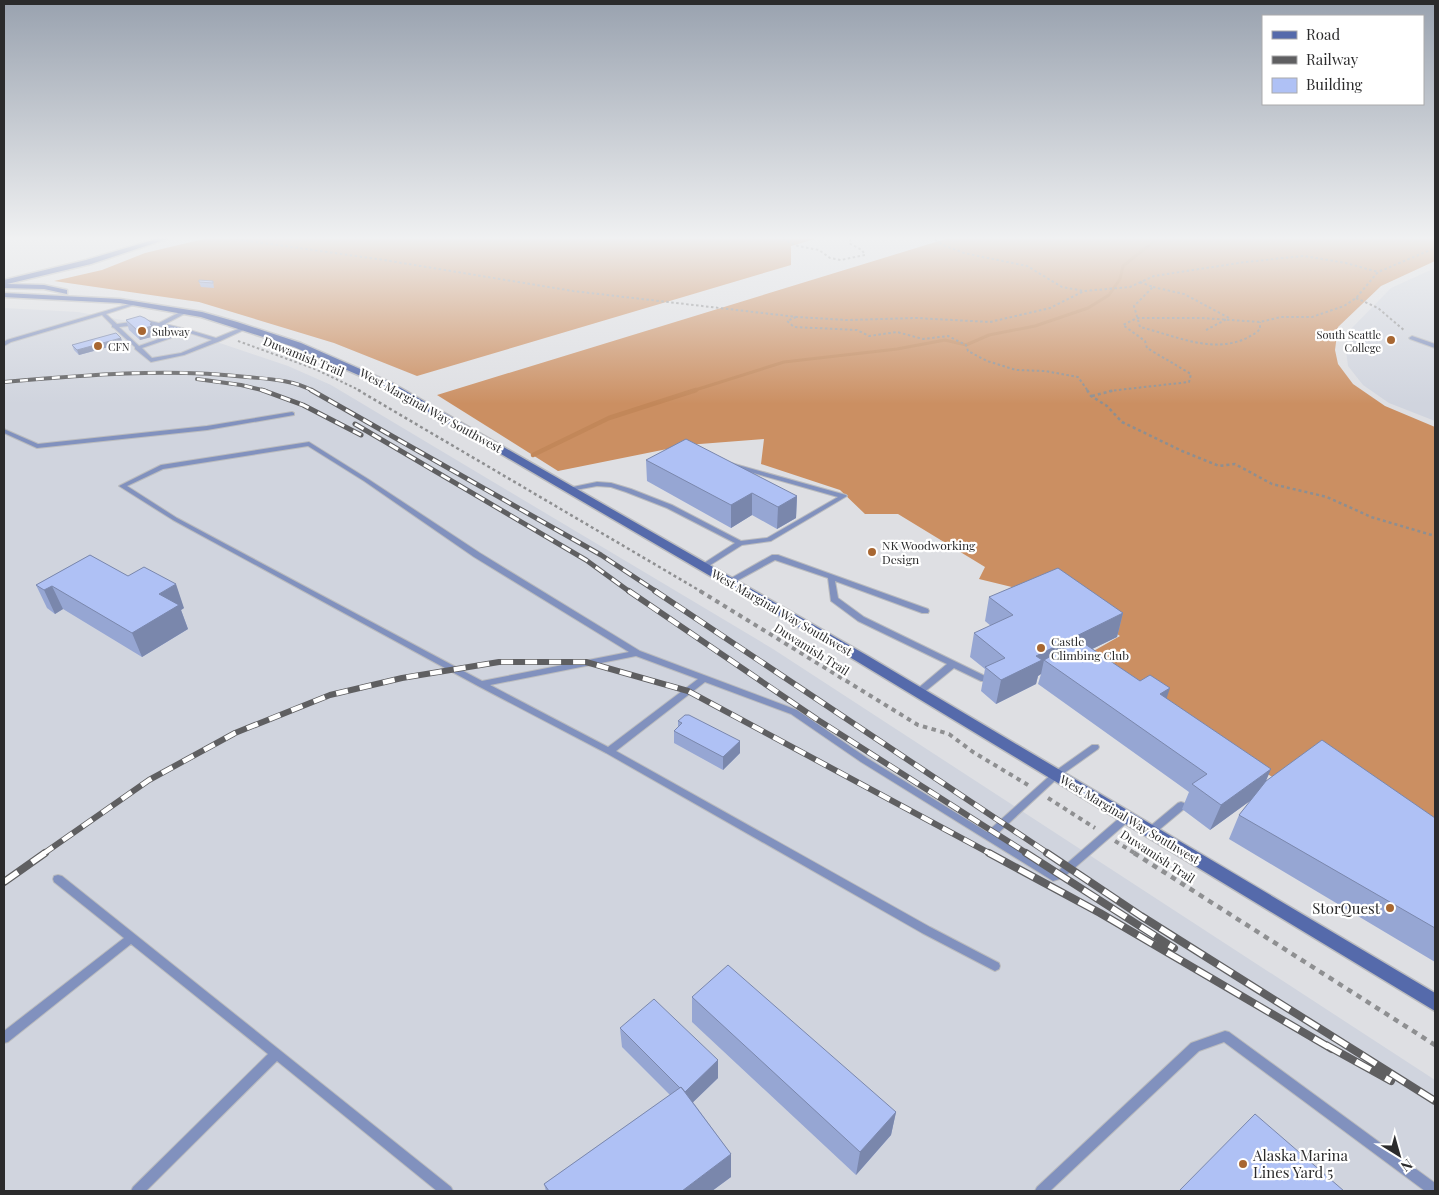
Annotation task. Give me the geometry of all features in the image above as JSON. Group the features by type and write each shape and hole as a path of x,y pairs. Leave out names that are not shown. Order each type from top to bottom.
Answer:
{"main road":[{"name":"West Marginal Way Southwest","path":"69,293 96,299"},
{"name":"West Marginal Way Southwest","path":"4,295 96,299 138,303 184,312 245,328 312,350 389,385 919,692 1435,1003"}],"lane":[{"path":"4,344 138,303"},
{"path":"160,325 184,312"},
{"path":"102,314 151,360 182,354 245,328"},
{"path":"114,326 146,322 218,340"},
{"path":"137,348 172,336"},
{"path":"1412,338 1435,346"},
{"path":"4,431 37,446 207,428 292,414"},
{"path":"995,966 918,925 609,751 175,519 122,486 161,467 309,444 477,555 637,653 794,712 864,760 1053,877 1060,875 1127,816"},
{"path":"704,568 740,543 769,540 844,496 724,462"},
{"path":"570,489 598,484 619,488 651,499 740,543"},
{"path":"730,581 774,557 925,611"},
{"path":"831,577 834,599 861,619 984,678"},
{"path":"481,684 637,653"},
{"path":"919,692 953,664"},
{"path":"609,751 704,678"},
{"path":"988,838 1057,774 1095,747"},
{"path":"1151,831 1181,806"},
{"path":"58,879 447,1191"},
{"path":"4,1038 131,938"},
{"path":"1041,1191 1195,1047 1225,1036 1435,1191"},
{"path":"137,1191 276,1054"}],"path":[{"path":"589,293 797,317 847,320 916,318 990,322 1050,308 1080,293"},
{"path":"1147,293 1134,306 1140,327 1204,342 1227,345 1255,334 1260,329 1260,322"},
{"path":"1182,293 1198,298 1231,319"},
{"path":"1091,396 1109,390 1169,386 1189,382 1192,374 1147,348 1145,341 1123,325 1137,318 1231,319 1260,322 1281,318 1312,317 1344,306 1360,293"},
{"path":"1356,298 1378,308 1412,338"},
{"path":"797,317 787,321 794,327 857,330 869,336 897,332 923,339 948,336 966,345 968,351 987,361 1016,370 1045,371 1078,376 1091,396 1107,406 1122,422 1219,466 1235,464 1272,484 1327,497 1372,517 1435,536"},
{"path":"1206,330 1227,319"},
{"name":"Duwamish Trail","path":"225,337 289,358 360,391 674,574 918,725 949,734 973,752 1039,792 1435,1045"}],"shaded area":[{"path":"135,293 697,293 417,376 334,343 199,302"},
{"path":"770,293 1374,293 1338,327 1335,350 1338,364 1353,384 1385,406 1435,427 1435,846 1274,778 1136,694 1083,657 1120,636 1051,590 1024,590 979,579 985,567 898,514 865,514 840,490 761,464 764,439 687,445 558,471 437,395"},
{"name":"South Seattle College","path":"1386,293 1435,293 1435,421 1389,403 1363,385 1348,366 1346,350 1349,331"},
{"path":"4,308 78,312 161,327 208,339 288,366 331,385 773,649 1435,1080 1435,1191 4,1191"}],"building":[{"path":"140,316 152,323 150,324 152,326 137,330 126,320"},
{"path":"116,333 121,338 77,350 72,345"},
{"path":"686,439 797,496 778,507 752,493 731,505 646,460"},
{"path":"90,555 128,576 144,567 176,584 159,594 179,605 132,633 52,586 44,590 36,585"},
{"path":"1058,568 1123,613 1036,656 1042,660 1001,680 985,667 1005,658 974,633 1013,615 989,597"},
{"path":"1079,640 1140,681 1150,675 1170,688 1160,694 1271,769 1221,805 1192,784 1207,774 1044,660"},
{"path":"685,715 689,715 740,741 723,757 674,731 682,723 678,721"},
{"name":"StorQuest","path":"1322,740 1435,818 1435,928 1239,815 1266,781"},
{"path":"728,965 896,1112 860,1152 692,997"},
{"path":"654,999 718,1060 685,1092 620,1028"},
{"path":"681,1087 731,1154 682,1191 549,1191 544,1184"},
{"path":"1255,1114 1344,1191 1179,1191"}],"waterway":[{"path":"692,391 784,362 897,349 945,340 966,345 989,335 1035,326 1088,308 1111,293"},
{"path":"533,455 609,418 696,390"}],"railway":[{"path":"4,382 95,375 186,373 264,378 298,384 313,391"},
{"path":"197,379 262,390"},
{"path":"262,390 303,405 361,435"},
{"path":"311,390 601,555 657,592"},
{"path":"355,424 586,560 630,592"},
{"path":"629,591 818,720 1028,854"},
{"path":"655,591 1049,854"},
{"path":"43,854 149,780 235,733 330,695 402,678 499,662 586,662 688,691 991,854"},
{"path":"4,882 45,853"},
{"path":"989,853 1100,913 1332,1049"},
{"path":"1026,853 1174,948"},
{"path":"1047,853 1141,916 1435,1101"},
{"path":"1326,1045 1391,1081"}],"place":[{"name":"Subway","path":"142,331"},
{"name":"South Seattle College","path":"1391,340"},
{"name":"CFN","path":"98,346"},
{"name":"NK Woodworking Design","path":"872,552"},
{"name":"Castle Climbing Club","path":"1041,648"},
{"name":"StorQuest","path":"1390,908"},
{"name":"Alaska Marina Lines Yard 5","path":"1243,1164"}]}
